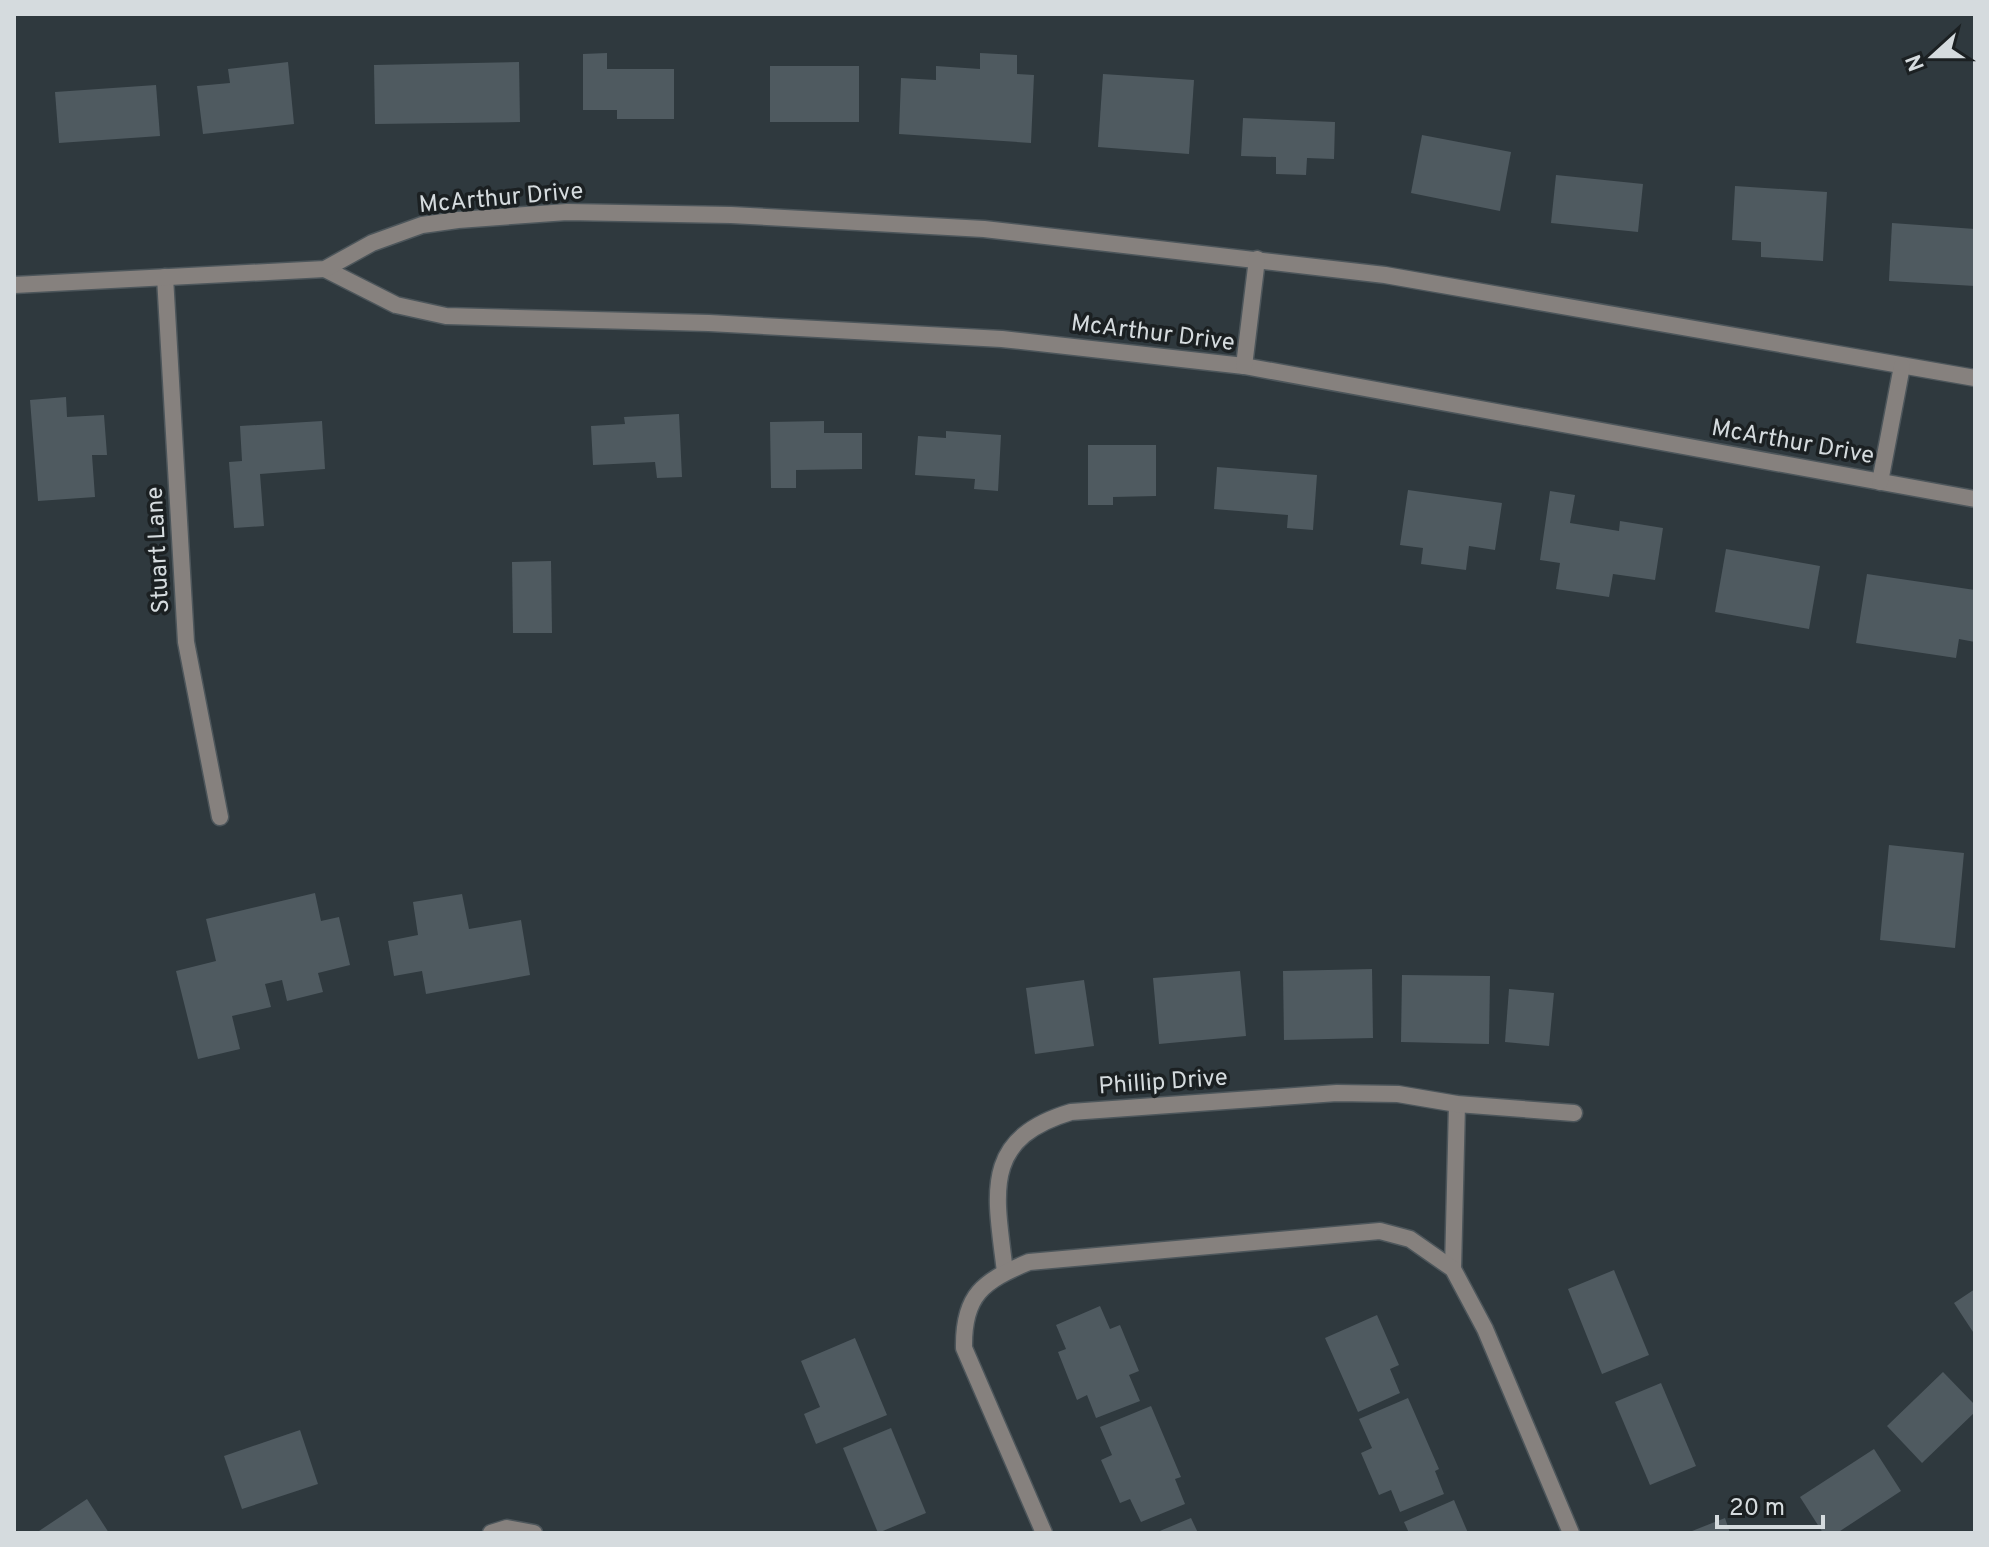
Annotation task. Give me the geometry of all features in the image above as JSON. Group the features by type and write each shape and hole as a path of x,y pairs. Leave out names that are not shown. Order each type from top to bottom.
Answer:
{"street":[{"name":"McArthur Drive","path":"14,285 325,269 372,243 422,225 567,212 731,215 984,229 1385,275 1975,378"},
{"path":"1244,366 1257,259"},
{"name":"McArthur Drive","path":"325,269 396,305 446,316 709,323 1002,339 1244,366 1975,499"},
{"name":"Stuart Lane","path":"165,277 186,642 220,817"},
{"path":"1880,482 1902,366"},
{"name":"Phillip Drive","path":"1005,1272 997,1201 998,1172 1009,1147 1048,1119 1071,1112 1337,1093 1398,1094 1457,1104 1574,1113"},
{"path":"1453,1269 1457,1104"},
{"path":"1044,1533 964,1348 964,1323 968,1306 977,1291 1005,1272 1029,1262 1380,1231 1410,1239 1453,1269 1485,1329 1571,1533"},
{"path":"491,1533 507,1528 534,1533"}],"building":[{"path":"607,53 607,69 674,69 674,119 617,119 617,110 583,110 583,54"},
{"path":"980,53 1017,55 1017,74 1034,75 1031,143 899,134 901,78 936,80 936,66 980,69"},
{"path":"288,62 294,124 203,134 197,86 230,83 228,69"},
{"path":"519,62 520,122 375,124 374,65"},
{"path":"770,66 859,66 859,122 770,122"},
{"path":"1103,74 1194,80 1189,154 1098,147"},
{"path":"156,85 160,136 59,143 55,92"},
{"path":"1243,118 1335,122 1334,159 1307,158 1306,175 1276,174 1276,157 1241,156"},
{"path":"1422,135 1511,152 1500,211 1411,193"},
{"path":"1556,175 1643,184 1638,232 1551,223"},
{"path":"1735,186 1827,192 1823,261 1761,257 1761,242 1732,240"},
{"path":"1892,223 1975,229 1975,286 1889,281"},
{"path":"66,397 67,417 104,415 107,455 92,455 95,497 38,501 30,400"},
{"path":"679,414 682,477 657,478 655,462 593,465 591,426 625,424 624,417"},
{"path":"322,421 325,469 260,474 264,526 234,528 229,462 242,461 240,426"},
{"path":"824,421 824,433 862,433 862,469 796,470 796,488 771,488 770,422"},
{"path":"946,431 1001,435 998,491 974,489 975,479 915,475 918,436 946,438"},
{"path":"1088,445 1156,445 1156,496 1113,497 1113,505 1088,505"},
{"path":"1217,467 1317,475 1313,530 1287,528 1288,515 1214,509"},
{"path":"1408,490 1502,503 1495,550 1469,546 1466,570 1421,564 1423,548 1400,545"},
{"path":"1550,491 1575,495 1570,523 1619,531 1620,521 1663,528 1655,580 1613,574 1609,597 1556,589 1560,563 1540,560"},
{"path":"1726,549 1820,566 1809,629 1715,612"},
{"path":"551,561 552,633 513,633 512,562"},
{"path":"1867,574 1975,590 1975,642 1959,639 1956,658 1856,643"},
{"path":"1889,845 1964,853 1955,948 1880,940"},
{"path":"315,893 321,921 339,917 350,965 318,973 323,992 287,1001 282,980 265,984 271,1007 232,1016 240,1049 198,1059 176,971 216,961 206,919"},
{"path":"462,894 469,929 521,920 530,975 426,994 422,971 394,976 388,941 418,935 413,902"},
{"path":"1372,969 1373,1038 1284,1040 1283,971"},
{"path":"1240,971 1246,1036 1159,1044 1153,978"},
{"path":"1402,975 1490,976 1489,1044 1401,1042"},
{"path":"1084,980 1094,1046 1035,1054 1026,988"},
{"path":"1509,989 1554,993 1549,1046 1505,1042"},
{"path":"1614,1270 1649,1355 1602,1374 1568,1289"},
{"path":"1975,1289 1975,1335 1954,1303"},
{"path":"1100,1306 1110,1329 1120,1325 1139,1371 1129,1375 1140,1401 1096,1418 1087,1395 1077,1400 1058,1352 1066,1349 1056,1325"},
{"path":"1377,1315 1399,1365 1390,1369 1400,1393 1358,1412 1325,1338"},
{"path":"855,1338 887,1415 816,1444 804,1414 820,1407 801,1361"},
{"path":"1943,1372 1975,1405 1975,1412 1922,1463 1887,1426"},
{"path":"1661,1383 1696,1466 1650,1485 1615,1402"},
{"path":"1408,1398 1439,1469 1435,1471 1444,1494 1400,1512 1391,1490 1379,1495 1361,1453 1372,1448 1359,1419"},
{"path":"1151,1406 1181,1477 1175,1479 1185,1504 1141,1522 1130,1499 1120,1503 1101,1460 1112,1455 1100,1427"},
{"path":"891,1428 926,1513 878,1533 843,1448"},
{"path":"300,1430 318,1484 242,1509 224,1456"},
{"path":"1874,1449 1901,1491 1837,1533 1823,1533 1800,1497"},
{"path":"87,1499 109,1533 36,1533"},
{"path":"1454,1500 1468,1533 1409,1533 1404,1522"},
{"path":"1191,1518 1198,1533 1155,1533"},
{"path":"1725,1518 1730,1533 1687,1533"}]}
